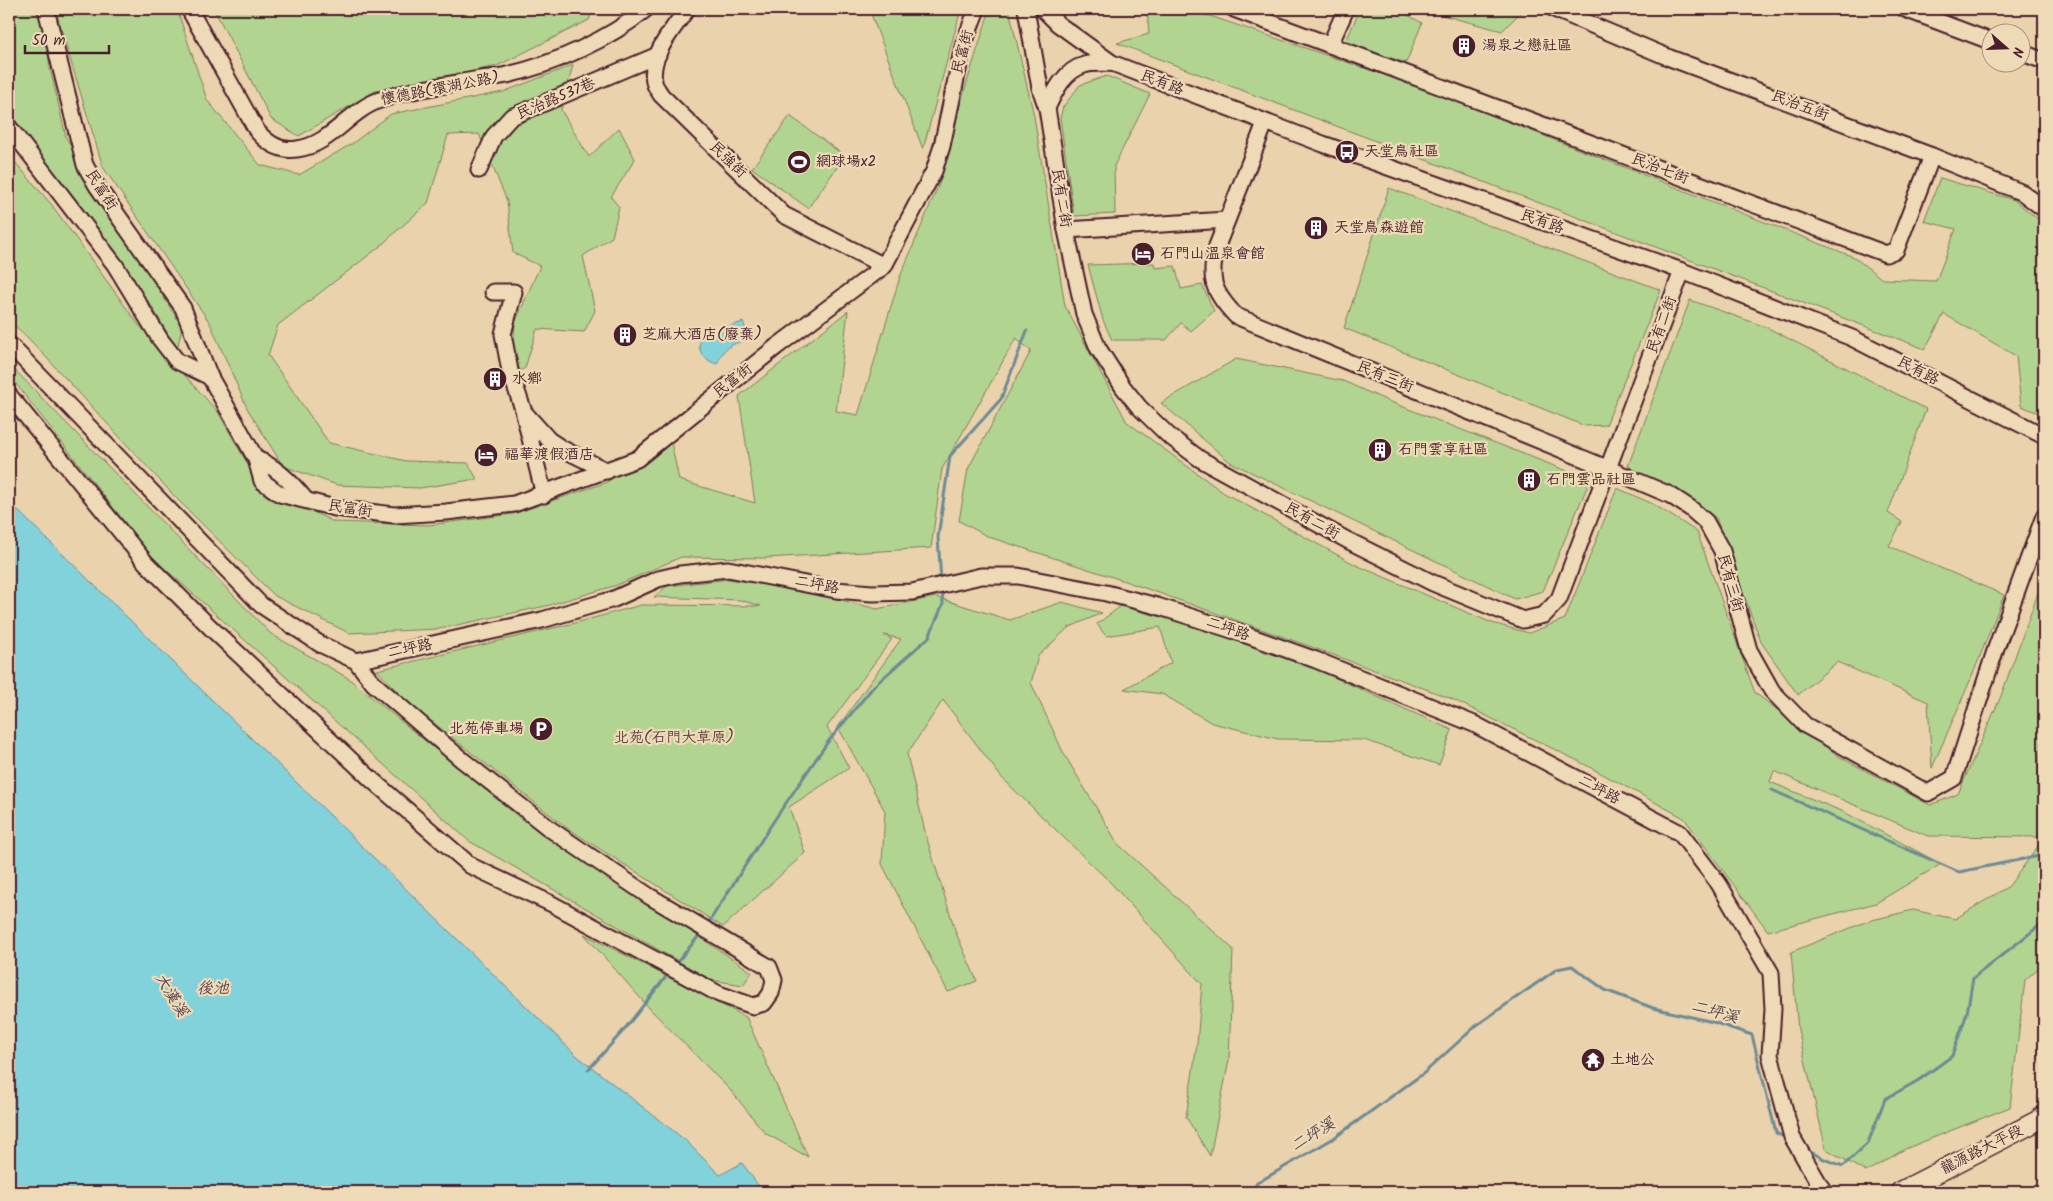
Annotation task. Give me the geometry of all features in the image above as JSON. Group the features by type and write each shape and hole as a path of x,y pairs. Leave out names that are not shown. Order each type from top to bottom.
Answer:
{"main road":[{"name":"龍源路大平段","path":"1900,1192 2042,1119"}],"street":[{"name":"民富街","path":"46,9 85,165 97,186 183,308 210,376 256,459 266,463 294,484 305,499 335,508 394,515 483,509 514,504 544,495 637,459 768,354 884,266 934,171 942,146 963,46 977,9"},
{"name":"懷德路(環湖公路)","path":"189,9 265,141 282,149 294,150 306,148 334,132 370,104 381,99 451,84 506,76 578,51 636,17 646,9"},
{"name":"懷德路(環湖公路)","path":"597,40 631,9"},
{"name":"民強街","path":"688,9 658,55 654,83 661,95 784,215 884,266"},
{"name":"民有二街","path":"1026,9 1040,88 1047,108 1066,230 1084,314 1098,348 1123,387 1139,407 1168,435 1200,459 1347,540 1433,584 1523,620 1544,615 1559,599 1610,469 1682,271"},
{"name":"民有路","path":"1043,9 1058,24 1112,63 1265,123 1682,271 1852,338 2044,436"},
{"name":"民治七街","path":"1234,9 1886,254 1896,250 1932,156"},
{"path":"1330,45 1346,9"},
{"name":"民治五街","path":"1554,9 1670,58 1932,156 2023,193 2044,209"},
{"path":"1905,9 1980,37"},
{"name":"民治路537巷","path":"479,170 494,136 511,117 658,55"},
{"path":"2030,56 2044,61"},
{"path":"1047,108 1055,89 1070,73 1085,65 1112,63"},
{"name":"民有三街","path":"1265,123 1227,220 1212,265 1214,284 1220,300 1236,316 1610,469 1670,495 1690,508 1706,522 1722,551 1749,650 1772,691 1805,725 1928,793 1954,778 1996,648 2044,516"},
{"path":"9,127 115,265 160,339 172,354 178,361 210,376"},
{"path":"1066,230 1227,220"},
{"path":"493,292 514,292 503,334 510,371 524,412 544,495"},
{"path":"9,344 261,605 320,644 356,661 373,683 461,759 550,830 649,896 769,967 774,980 771,993 764,1002 753,1006 719,994 552,904 471,866 372,779 210,627 153,569 9,395"},
{"path":"524,412 549,440 607,471"},
{"name":"二坪路","path":"356,661 542,620 614,599 658,579 680,574 728,569 836,590 872,592 912,592 981,576 1018,576 1089,589 1157,606 1253,637 1316,660 1474,724 1680,833 1719,884 1771,973 1773,1008 1770,1055 1792,1136 1824,1192"}],"green space":[{"path":"9,9 42,9 50,68 66,137 97,196 182,326 177,350 151,305 9,114"},
{"path":"55,9 177,9 207,100 260,165 299,175 353,143 391,114 503,92 573,65 561,110 589,157 619,128 635,159 611,197 619,207 612,237 583,256 595,311 584,332 537,329 525,368 520,371 513,347 515,323 540,266 513,253 507,201 479,134 448,135 428,203 378,248 278,325 268,355 329,443 406,461 468,463 477,479 420,488 337,485 283,466 247,408 210,323 103,167"},
{"path":"214,9 593,9 589,20 497,66 375,91 299,136 271,119"},
{"path":"873,9 961,9 923,149 872,17"},
{"path":"990,9 1009,9 1034,116 1065,306 1127,422 1224,493 1356,565 1492,623 1529,633 1565,619 1617,488 1653,504 1697,532 1755,693 1840,757 1930,805 1958,794 2001,696 2044,576 2044,837 1928,836 1774,771 1770,782 1844,812 1941,864 1876,903 1768,931 1684,818 1582,763 1450,698 1119,579 989,537 959,521 968,469 1031,351 1016,338 942,469 931,548 766,558 681,557 617,585 546,606 438,629 349,633 275,596 178,500 32,342 9,320 9,155 51,204 138,324 218,412 260,486 334,522 429,525 513,514 605,483 671,442 679,480 755,503 739,396 848,311 836,411 858,415 900,277 939,184 964,92"},
{"path":"1147,9 1199,9 1198,12 1409,83 1854,257 1882,279 1936,281 1956,229 1924,221 1940,178 2014,200 2044,224 2044,415 2021,406 2016,356 1944,314 1925,349 1117,43 1149,34"},
{"path":"1360,9 1408,9 1406,14 1422,23 1406,63 1345,44"},
{"path":"1433,9 1524,9 1502,31 1431,12"},
{"path":"1107,76 1150,94 1114,166 1115,214 1074,216 1060,118 1063,107 1080,85"},
{"name":"網球場x2","path":"790,116 845,156 808,208 752,168"},
{"path":"1389,188 1661,290 1606,425 1585,426 1344,328"},
{"path":"1154,263 1155,268 1175,266 1181,289 1202,285 1214,311 1191,331 1181,323 1166,340 1112,340 1103,320 1088,265"},
{"path":"1690,300 1766,327 1926,409 1888,513 1902,522 1889,546 2004,595 1973,674 1932,768 1928,702 1837,662 1798,695 1761,642 1716,518 1628,466"},
{"path":"1236,359 1343,381 1388,401 1590,480 1543,591 1515,599 1230,462 1161,403"},
{"path":"9,364 271,634 348,678 519,817 752,972 743,985 711,980 469,841 152,557 9,375"},
{"name":"北苑(石門大草原)","path":"729,579 805,591 877,609 935,597 1010,620 1062,602 1102,613 1068,628 1038,656 1031,683 1064,754 1118,844 1233,949 1229,1060 1210,1156 1186,1117 1197,1044 1202,984 1110,882 1002,778 943,700 907,754 926,836 956,933 977,981 948,992 882,864 885,811 838,727 901,639 884,635 892,639 827,727 849,768 789,807 805,853 723,927 567,828 407,702 377,670 579,622 641,605 761,606 740,600 654,597 667,586"},
{"path":"1121,606 1187,624 1302,663 1452,730 1439,765 1364,740 1278,739 1212,723 1162,694 1124,689 1171,663 1160,627 1106,636 1097,624"},
{"path":"2044,838 2044,963 2025,980 2010,1107 1905,1149 1866,1172 1826,1149 1798,1030 1791,952 1868,921 1913,910 1955,919 2009,886"},
{"path":"584,934 746,1017 808,1157 765,1133 732,1092 650,1009"}],"water":[{"path":"743,322 750,338 729,346 717,364 708,360 701,353 699,344 703,335"},
{"name":"後池","path":"9,502 576,1055 685,1140 720,1175 742,1163 763,1192 9,1192"}],"waterway":[{"path":"941,581 938,537 950,456 1001,399 1027,331"},
{"path":"707,925 775,819 827,743 874,686 929,637 943,604 942,589"},
{"path":"2043,735 2038,793 2044,798"},
{"path":"1772,790 1959,872 2044,855"},
{"name":"二坪溪","path":"1807,1150 1843,1166 1868,1143 1885,1099 1919,1080 1952,1056 1967,1013 1973,978 2044,922"},
{"path":"674,966 702,932"},
{"name":"二坪溪","path":"1252,1192 1257,1183 1334,1138 1424,1073 1477,1025 1557,969 1572,966 1605,990 1653,1008 1713,1022 1752,1035 1776,1133 1788,1139"},
{"path":"588,1070 623,1031 669,973"}],"place":[{"name":"湯泉之戀社區","path":"1464,46"},
{"name":"天堂鳥社區","path":"1347,152"},
{"name":"網球場x2","path":"799,162"},
{"name":"天堂鳥森遊館","path":"1316,228"},
{"name":"石門山溫泉會館","path":"1143,254"},
{"name":"芝麻大酒店(廢棄)","path":"625,335"},
{"name":"水鄉","path":"495,379"},
{"name":"石門雲享社區","path":"1380,450"},
{"name":"福華渡假酒店","path":"486,455"},
{"name":"石門雲品社區","path":"1529,480"},
{"name":"北苑停車場","path":"541,729"},
{"name":"土地公","path":"1593,1060"}],"water label":[{"name":"大漢溪","path":"171,995"}]}
